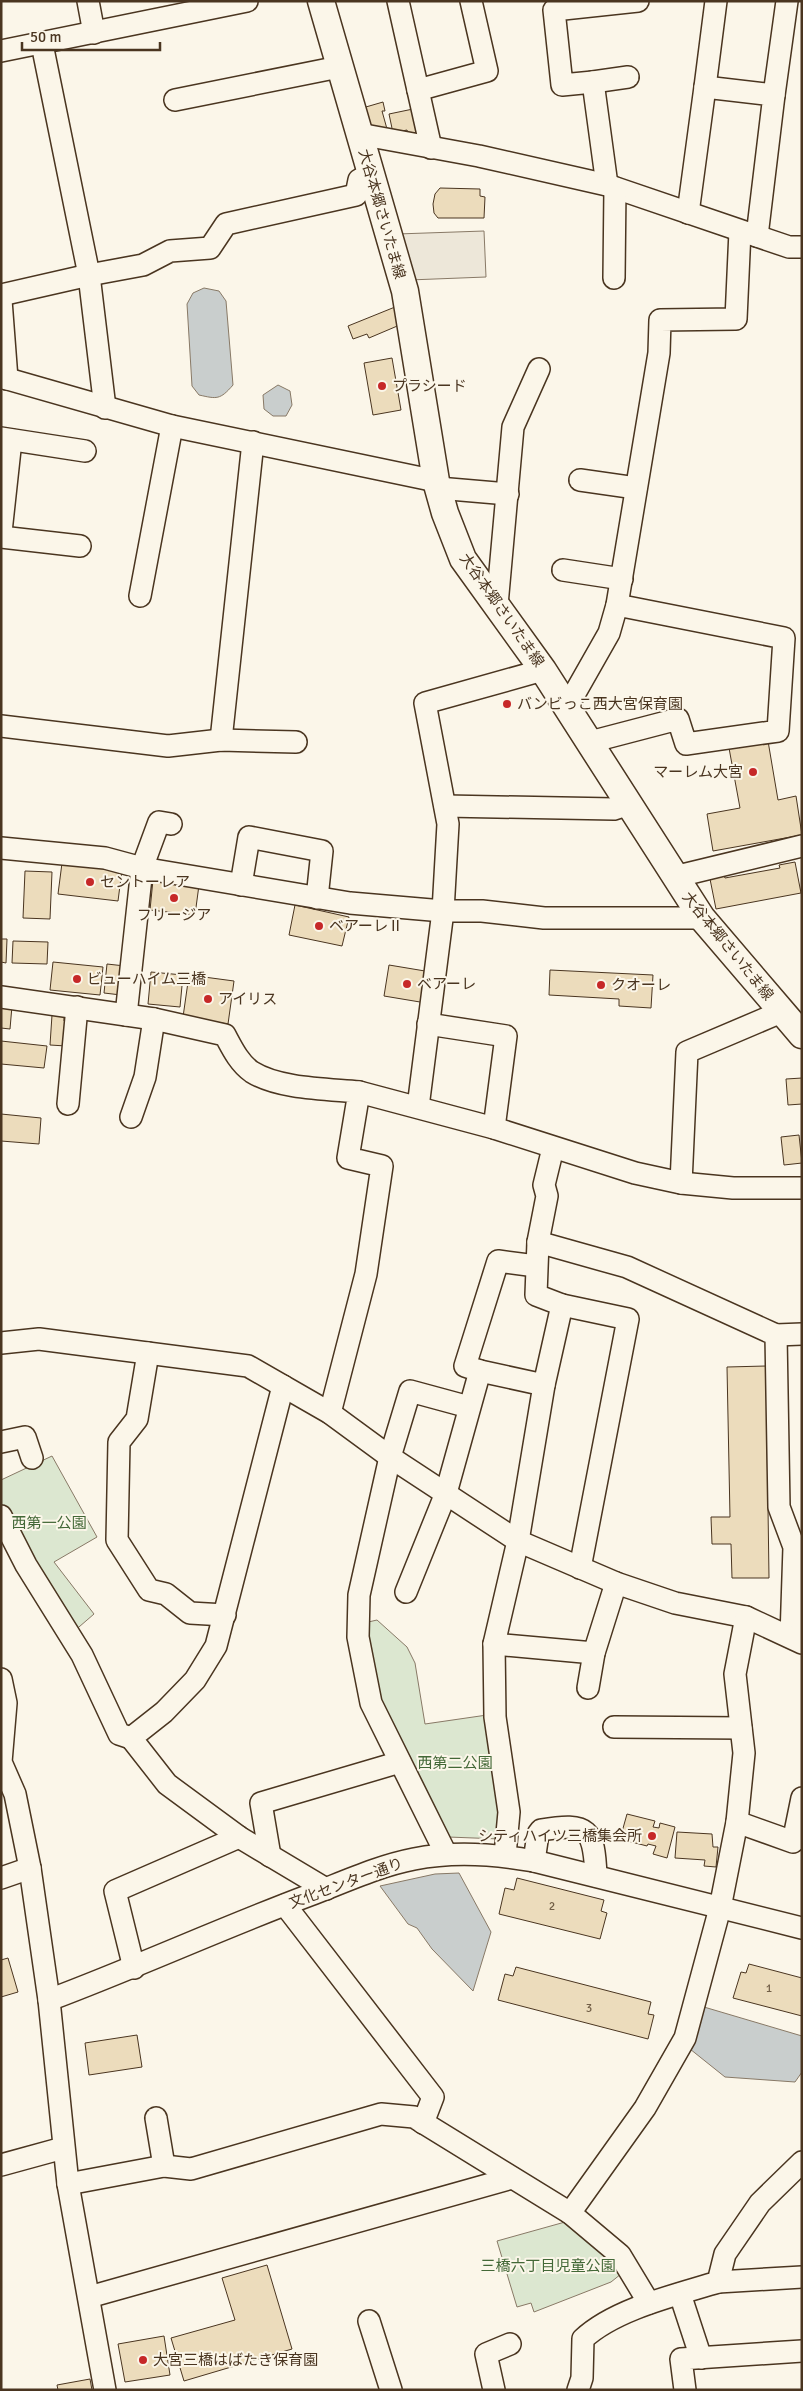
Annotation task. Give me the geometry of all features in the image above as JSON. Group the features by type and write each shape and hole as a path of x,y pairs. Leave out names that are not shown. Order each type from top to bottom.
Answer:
{"main road":[{"name":"大谷本郷さいたま線","path":"321,1 404,291 437,484 463,558 543,670 702,918 802,1035"}],"street":[{"path":"88,1 94,33"},
{"path":"1,51 247,1"},
{"path":"398,1 431,148"},
{"path":"418,90 487,71 471,1"},
{"path":"688,213 716,1"},
{"path":"567,707 609,633 617,605 659,353 660,320 736,319 748,233 774,95 787,1"},
{"path":"628,77 562,85 554,10 629,2"},
{"path":"42,44 88,274 105,408"},
{"path":"175,100 339,67"},
{"path":"593,82 611,187 614,278"},
{"path":"705,87 774,95"},
{"path":"359,134 479,156 611,187 789,247 802,247"},
{"path":"1,295 88,274 143,265 170,251 210,248 226,224 356,195 359,180 370,174"},
{"path":"1,300 4,378 172,426 253,442 437,484 508,494"},
{"path":"497,605 513,427 539,369"},
{"path":"140,596 172,426"},
{"path":"1,532 6,439 85,451"},
{"path":"221,740 253,442"},
{"path":"580,480 636,488"},
{"path":"1,537 80,546"},
{"path":"563,570 622,579"},
{"path":"590,742 678,718 686,744 778,732 784,638 617,605"},
{"path":"418,1106 443,912 448,824 426,703 543,670"},
{"path":"1,726 168,746 221,740 296,742"},
{"path":"445,806 614,809 629,804"},
{"path":"126,1015 142,868 159,822 171,824"},
{"path":"241,885 249,837 322,851 317,898"},
{"path":"674,877 802,846"},
{"path":"1,848 104,858 142,868 350,903 443,912 482,911 544,918 702,918"},
{"path":"1,997 154,1019 225,1035 235,1055 252,1072 288,1086 359,1092 418,1106 636,1173 681,1183 733,1188 802,1188"},
{"path":"68,1104 77,1007"},
{"path":"681,1183 687,1052 781,1012"},
{"path":"131,1117 145,1077 154,1019"},
{"path":"428,1024 506,1036 494,1128"},
{"path":"330,1413 366,1274 382,1166 348,1158 359,1092"},
{"path":"553,1148 544,1185 547,1196 538,1242 536,1295 562,1305 628,1319 580,1568"},
{"path":"538,1242 627,1267 776,1335 802,1334"},
{"path":"536,1266 498,1260 465,1366 544,1385"},
{"path":"505,1855 509,1812 495,1717 494,1644 518,1541 544,1385 562,1305"},
{"path":"1,1343 39,1338 248,1366 330,1413 390,1457 518,1541 616,1583 675,1603 746,1617 796,1640 794,1547 779,1507 776,1335"},
{"path":"148,1353 138,1419 118,1442 117,1540 149,1590 166,1594 190,1613 224,1615"},
{"path":"406,1592 446,1493 480,1371"},
{"path":"131,1738 164,1712 195,1680 216,1646 283,1386"},
{"path":"446,1854 371,1703 358,1636 359,1595 390,1457 410,1391 469,1407"},
{"path":"1,1442 25,1437 32,1458"},
{"path":"1,1516 26,1565 82,1655 119,1734 131,1738 167,1784 240,1837 326,1889"},
{"path":"588,1688 594,1653 616,1583"},
{"path":"570,2213 645,2108 685,2038 720,1908 737,1822 744,1754 735,1674 746,1617"},
{"path":"494,1644 594,1653"},
{"path":"1,1679 6,1703 1,1762 8,1797 30,1868 49,2000 68,2184 104,2390"},
{"path":"614,1728 741,1728"},
{"path":"270,1856 261,1803 400,1762"},
{"path":"737,1822 793,1842 802,1798"},
{"path":"534,1861 538,1834 541,1830 573,1826 582,1830 593,1841 596,1876"},
{"path":"134,1968 115,1891 240,1837"},
{"name":"文化センター通り","path":"49,2000 134,1968 285,1905 389,1865 446,1854 505,1855 534,1861 802,1928"},
{"path":"1,1878 30,1868"},
{"path":"285,1905 433,2098 423,2122"},
{"path":"68,2184 164,2166 191,2169 381,2114 414,2117 570,2213 620,2255 649,2303"},
{"path":"156,2118 164,2166"},
{"path":"1,2165 63,2148"},
{"path":"718,2282 725,2254 760,2202 802,2162"},
{"path":"89,2297 512,2178"},
{"path":"578,2390 582,2378 583,2339 593,2329 649,2303 718,2282 802,2277"},
{"path":"680,2294 701,2358"},
{"path":"370,2322 391,2390"},
{"path":"494,2390 486,2354 510,2344"},
{"path":"685,2390 681,2359 802,2351"}],"green space":[{"name":"西第一公園","path":"52,1456 97,1537 54,1562 94,1614 72,1633 1,1511 1,1480"},
{"name":"西第二公園","path":"377,1620 407,1647 415,1663 425,1724 487,1715 503,1814 500,1839 448,1837 378,1701 364,1623"},
{"name":"三橋六丁目児童公園","path":"565,2222 607,2254 621,2274 611,2282 534,2312 531,2303 517,2307 497,2241"}],"shaded area":[{"path":"484,231 486,277 409,280 397,234"},
{"path":"204,288 219,291 226,301 233,385 221,396 214,398 199,395 192,386 187,304 193,293"},
{"path":"278,385 290,391 292,405 286,416 273,416 264,409 263,395"},
{"path":"459,1873 491,1932 473,1991 432,1949 417,1928 408,1924 380,1886 435,1874"},
{"path":"704,2007 802,2036 802,2072 795,2082 725,2077 690,2049"}],"building":[{"path":"383,102 385,111 382,111 387,129 365,130 359,109"},
{"path":"413,109 418,132 408,134 407,130 393,133 389,114"},
{"path":"440,188 480,189 480,196 485,197 484,218 438,218 434,213 433,204 435,194"},
{"path":"395,307 402,324 369,338 367,334 353,339 348,326"},
{"name":"プラシード","path":"392,358 401,410 373,415 364,363"},
{"name":"マーレム大宮","path":"768,741 778,800 796,796 802,835 713,851 707,814 740,808 729,748"},
{"path":"795,862 801,893 716,909 710,879 780,868 779,865"},
{"name":"セントーレア","path":"62,863 122,870 118,901 58,894"},
{"path":"25,871 52,872 50,919 23,918"},
{"name":"フリージア","path":"153,880 199,885 195,915 150,910"},
{"name":"ベアーレⅡ","path":"295,905 349,917 342,946 289,935"},
{"path":"1,939 7,939 6,963 1,962"},
{"path":"13,941 48,942 47,964 12,963"},
{"name":"ビューハイム三橋","path":"53,962 103,967 100,995 50,990"},
{"path":"107,964 125,966 121,995 104,993"},
{"name":"ベアーレ","path":"389,965 431,972 426,1003 384,996"},
{"name":"クオーレ","path":"550,970 653,975 651,1008 619,1006 619,999 549,995"},
{"path":"151,972 183,975 180,1007 148,1004"},
{"name":"アイリス","path":"189,975 234,981 228,1024 183,1017"},
{"path":"1,1005 12,1006 10,1029 1,1028"},
{"path":"52,1015 64,1016 64,1021 68,1021 66,1046 50,1045"},
{"path":"1,1041 47,1046 44,1068 1,1064"},
{"path":"802,1078 802,1104 788,1105 786,1079"},
{"path":"1,1114 41,1118 39,1144 1,1141"},
{"path":"799,1135 802,1163 784,1165 781,1137"},
{"path":"766,1366 769,1578 732,1578 731,1544 712,1544 711,1517 730,1517 727,1367"},
{"path":"627,1814 655,1821 653,1827 659,1828 660,1823 675,1827 667,1858 653,1854 656,1846 648,1844 647,1846 620,1839"},
{"path":"677,1832 712,1834 713,1847 718,1847 716,1867 704,1866 705,1860 675,1858"},
{"path":"517,1878 604,1900 601,1911 607,1913 600,1939 499,1914 505,1888 514,1890"},
{"path":"8,1958 18,1992 1,1997 1,1960"},
{"path":"749,1964 802,1978 802,2016 733,1998 741,1972 746,1973"},
{"path":"516,1967 651,2002 648,2014 654,2015 648,2039 498,2000 505,1974 513,1976"},
{"path":"137,2035 142,2067 89,2075 85,2043"},
{"path":"267,2265 292,2349 184,2381 171,2338 235,2320 222,2278"},
{"path":"164,2336 170,2375 125,2382 118,2344"},
{"path":"90,2379 92,2390 58,2390 57,2385"}],"place":[{"name":"プラシード","path":"382,386"},
{"name":"バンビっこ西大宮保育園","path":"507,704"},
{"name":"マーレム大宮","path":"753,772"},
{"name":"セントーレア","path":"90,882"},
{"name":"フリージア","path":"174,898"},
{"name":"ベアーレⅡ","path":"319,926"},
{"name":"ビューハイム三橋","path":"77,979"},
{"name":"ベアーレ","path":"407,984"},
{"name":"クオーレ","path":"601,985"},
{"name":"アイリス","path":"208,999"},
{"name":"シティハイツ三橋集会所","path":"652,1836"},
{"name":"大宮三橋はばたき保育園","path":"143,2360"}]}
